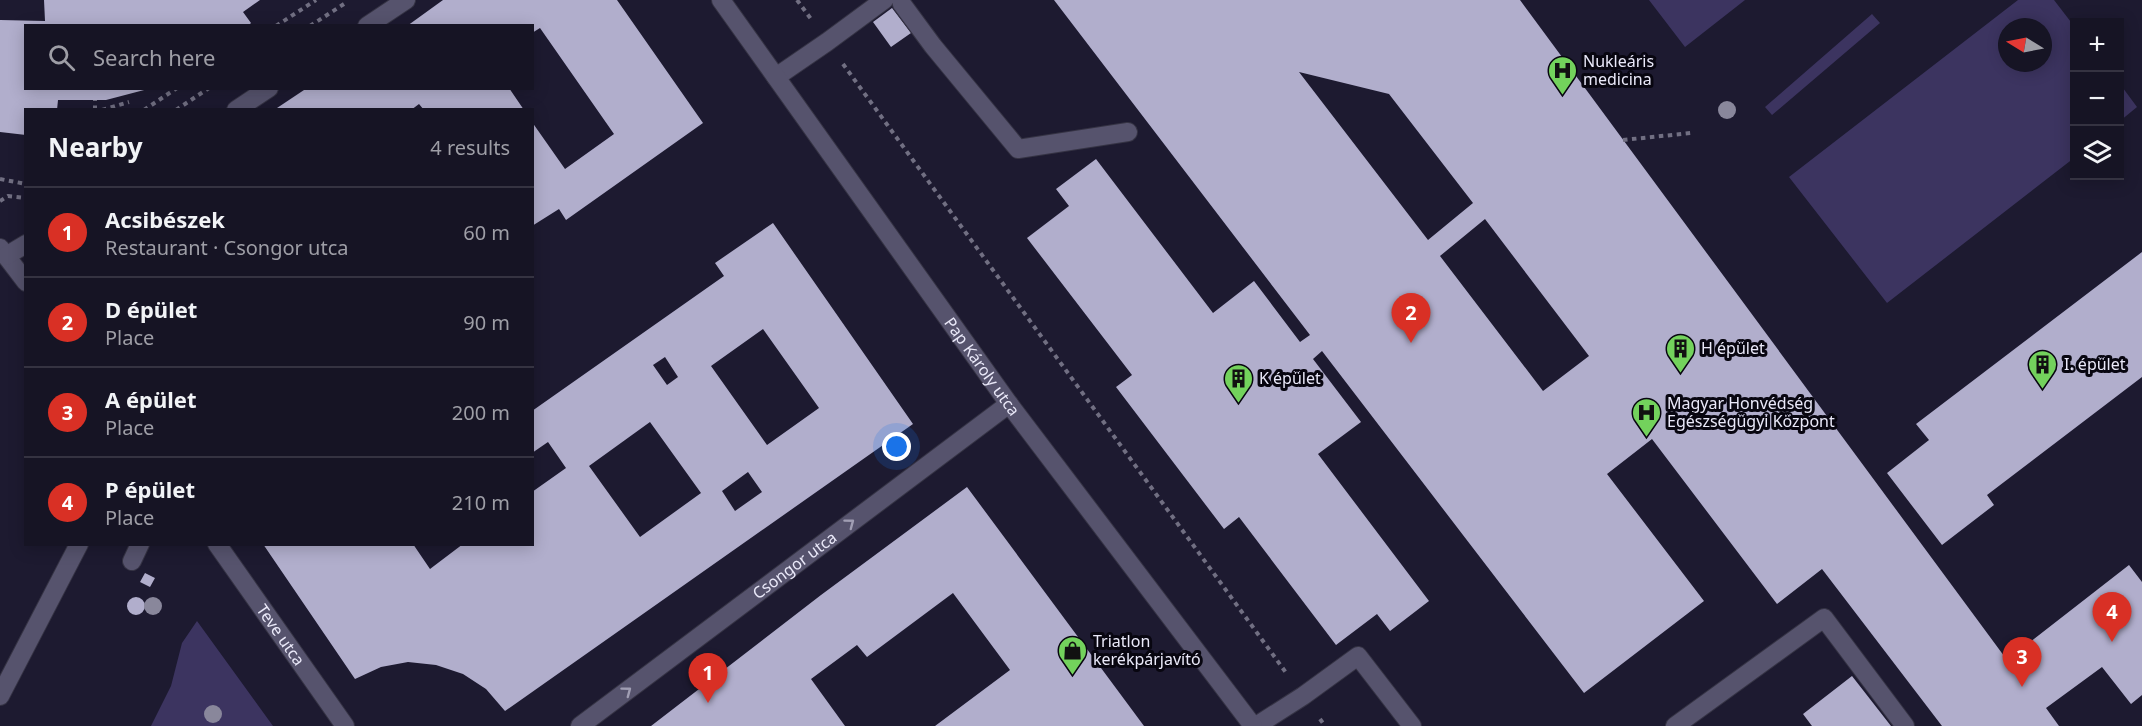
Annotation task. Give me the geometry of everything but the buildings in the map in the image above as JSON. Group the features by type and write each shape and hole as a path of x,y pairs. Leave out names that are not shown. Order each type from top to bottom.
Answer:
{"street":[{"path":"370,24 406,0"},
{"name":"Pap Károly utca","path":"721,0 1009,404 1255,726"},
{"path":"776,77 884,0"},
{"path":"901,0 933,46 1018,148 1128,132"},
{"path":"239,108 266,90"},
{"path":"24,245 3,252 24,279"},
{"name":"Csongor utca","path":"580,726 1009,404"},
{"path":"0,696 79,546"},
{"name":"Teve utca","path":"218,546 345,726"},
{"path":"1676,726 1824,618 1905,726"},
{"path":"1255,726 1303,696 1358,656 1412,726"}],"path":[{"path":"279,24 316,0"},
{"path":"313,24 350,0"},
{"path":"797,0 1325,726"},
{"path":"147,108 174,90"},
{"path":"179,108 206,90"},
{"path":"95,100 95,108"},
{"path":"109,108 129,102"},
{"path":"1623,140 1691,133"},
{"path":"0,179 24,184"},
{"path":"0,201 8,196 24,198"}],"shaded area":[{"path":"1649,0 1745,0 1685,47"},
{"path":"2018,0 2054,0 2070,21 2070,161 1887,303 1789,177"},
{"path":"1872,14 1880,23 1772,115 1765,107"},
{"path":"2124,89 2137,107 2124,118"},
{"path":"197,621 273,726 151,726 171,686 182,643"}],"place":[{"name":"Nukleáris medicina","path":"1562,96"},
{"name":"D épület","path":"1411,343"},
{"name":"H épület","path":"1680,374"},
{"name":"I. épület","path":"2043,390"},
{"name":"K épület","path":"1238,404"},
{"name":"Magyar Honvédség Egészségügyi Központ","path":"1646,438"},
{"name":"P épület","path":"2112,642"},
{"name":"Triatlon kerékpárjavító","path":"1072,676"},
{"name":"A épület","path":"2022,687"},
{"name":"Acsibészek","path":"708,703"}]}
